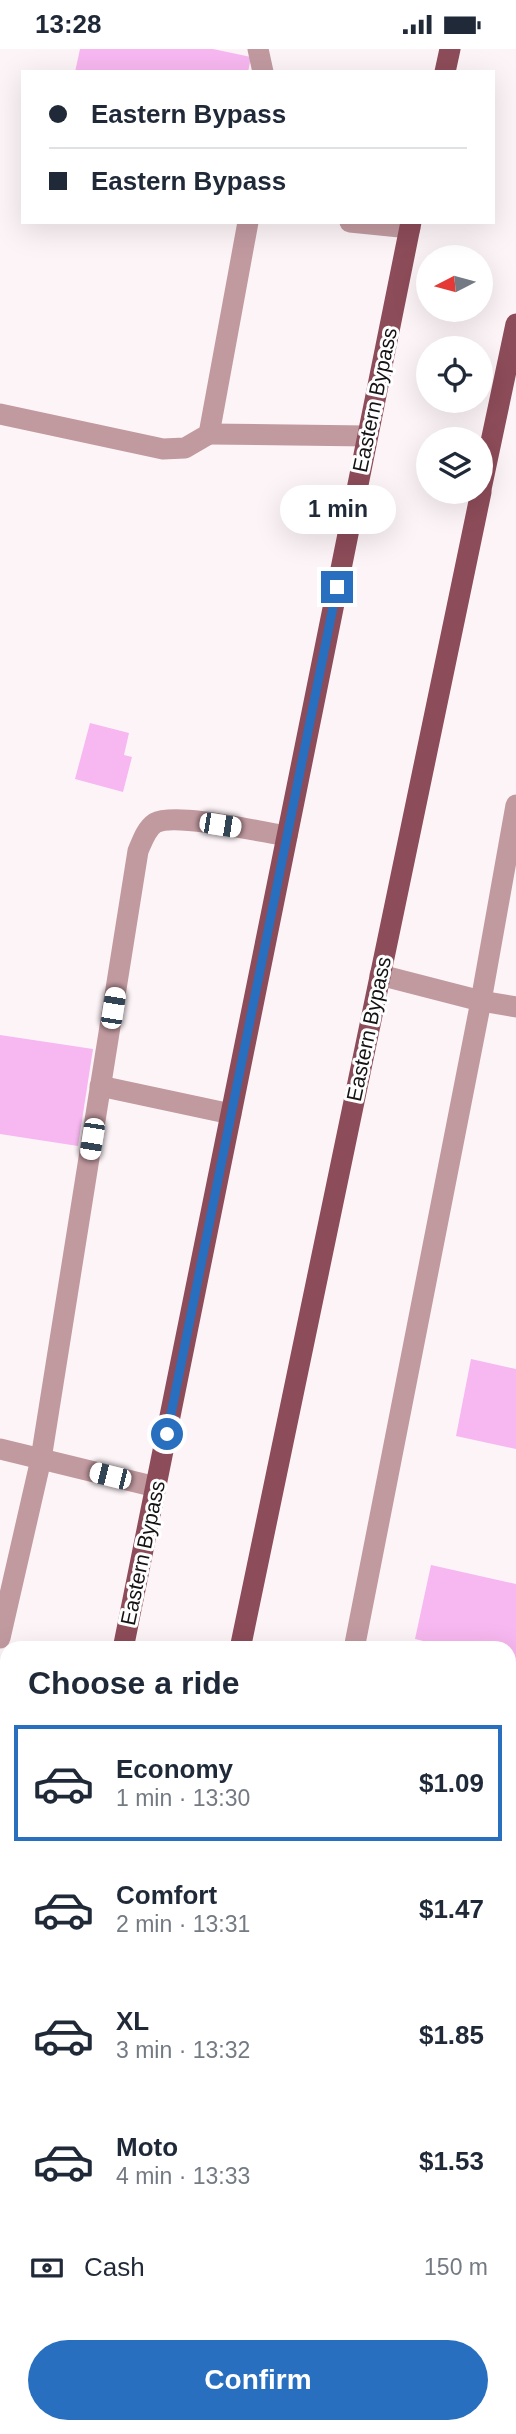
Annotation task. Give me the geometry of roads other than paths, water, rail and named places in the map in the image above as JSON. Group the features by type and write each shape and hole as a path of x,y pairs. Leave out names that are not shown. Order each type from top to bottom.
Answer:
{"main road":[{"path":"445,70 450,49"},
{"name":"Eastern Bypass","path":"125,1641 411,225"},
{"name":"Eastern Bypass","path":"493,434 516,324"},
{"name":"Eastern Bypass","path":"242,1641 478,504"}],"street":[{"path":"258,49 263,70"},
{"path":"209,434 248,224"},
{"path":"391,224 411,225"},
{"path":"0,414 163,449 185,448 209,434 367,436"},
{"path":"356,1641 481,1001 516,805"},
{"path":"0,1637 41,1459 138,851 146,834 155,824 176,818 287,836"},
{"path":"380,975 481,1001 516,1007"},
{"path":"100,1086 231,1114"},
{"path":"0,1449 156,1487"}]}
